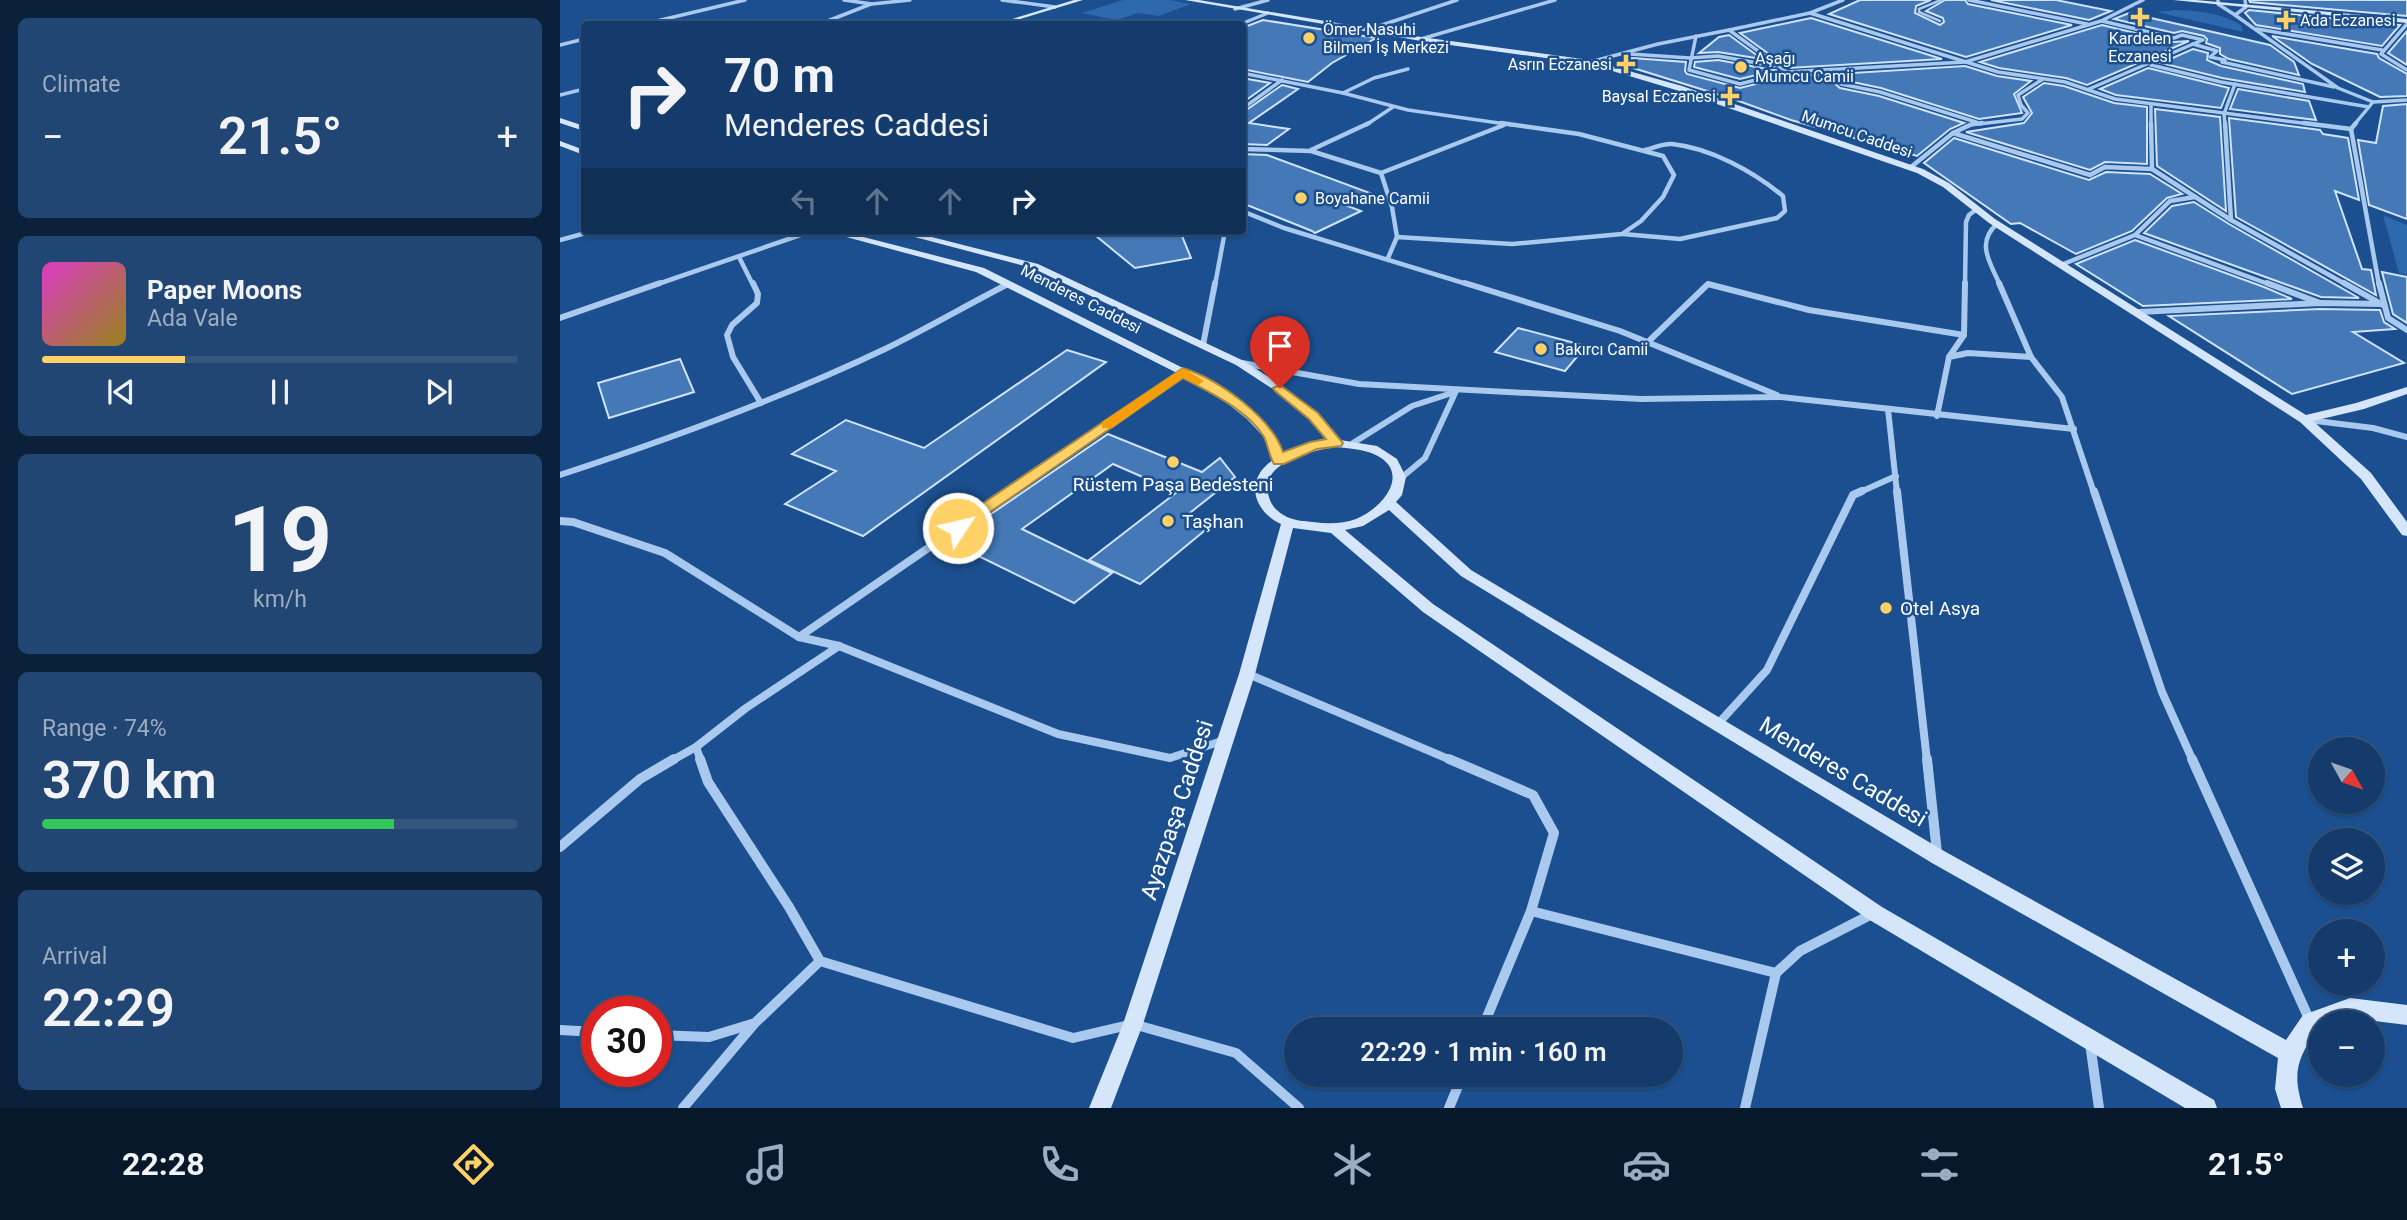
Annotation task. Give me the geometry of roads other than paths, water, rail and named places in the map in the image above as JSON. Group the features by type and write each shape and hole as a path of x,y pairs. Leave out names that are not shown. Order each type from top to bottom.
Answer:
{"main road":[{"path":"1010,21 1080,0"},
{"name":"Mumcu Caddesi","path":"1188,0 1421,39 1590,62 1679,88 1911,167 1946,185 1997,224 2304,419 2366,476 2404,525 2407,533"},
{"path":"2176,0 2245,3 2407,21"},
{"path":"2234,0 2245,3"},
{"path":"560,120 581,128"},
{"path":"560,143 581,151"},
{"path":"560,156 581,151"},
{"name":"Menderes Caddesi","path":"844,235 980,270 1183,372 1226,397 1251,416 1270,436 1279,460"},
{"name":"Menderes Caddesi","path":"913,235 1035,266 1240,363 1280,388 1313,416 1336,443"},
{"path":"2304,419 2360,406 2407,390"},
{"path":"1353,443 1387,456 1397,466 1401,478 1399,492 1391,505 1376,516 1335,529 1310,528 1288,523 1271,513 1262,499 1261,486 1267,472 1279,460 1306,448 1353,443"},
{"name":"Menderes Caddesi","path":"1391,505 1466,573 1938,858 2289,1053"},
{"name":"Ayazpaşa Caddesi","path":"1100,1108 1133,1024 1226,740 1288,523"},
{"path":"1335,529 1428,608 1875,913 2206,1108"},
{"path":"2344,1010 2366,1010"},
{"path":"2385,1012 2407,1015"},
{"path":"2292,1108 2286,1089 2289,1053 2308,1026"}],"street":[{"path":"657,21 745,0"},
{"path":"844,0 872,4 910,0"},
{"path":"1002,0 1055,8"},
{"path":"1235,9 1268,0"},
{"path":"1367,30 1457,0"},
{"path":"1421,39 1555,0"},
{"path":"1590,62 1696,36 1811,13 1843,0"},
{"path":"1969,0 2088,24"},
{"path":"1696,36 1689,70 1740,84 1787,72 1965,62 2101,21 2143,0"},
{"path":"2218,2 2338,88"},
{"path":"2235,15 2245,3"},
{"path":"828,21 872,4"},
{"path":"1246,22 1268,13"},
{"path":"1811,13 1998,72 2089,89 2115,99 2351,129"},
{"path":"2089,89 2151,65 2203,40 2182,35 2174,38 2101,21"},
{"path":"2407,21 2381,54 2407,69"},
{"path":"2253,29 2382,50"},
{"path":"1729,30 1787,72"},
{"path":"560,45 581,40"},
{"path":"2193,44 2217,51 2210,57 2225,60 2222,62 2338,88 2373,103 2407,100"},
{"path":"1622,54 1690,58 1718,56 1778,67"},
{"path":"2151,65 2235,84 2369,107"},
{"path":"1343,93 1374,78 1408,69"},
{"path":"1826,70 1841,84 1880,92 1980,124"},
{"path":"1246,74 1343,93 1393,107 1579,134 1663,156 1674,175 1662,197 1641,220 1622,234"},
{"path":"1911,167 1953,133 1972,124 2022,118 2028,113 2021,105 2018,95 2043,79"},
{"path":"1246,106 1282,80"},
{"path":"2231,220 2224,114 2235,84"},
{"path":"560,95 581,90"},
{"path":"2373,103 2351,129 2383,304 2388,318 2407,330"},
{"path":"2151,104 2152,169"},
{"path":"1311,151 1353,132 1393,107"},
{"path":"1246,149 1311,151 1381,173 1506,124"},
{"path":"1953,133 2091,175 2105,167 2152,169 2231,220 2383,304"},
{"path":"1397,237 1512,244 1622,234 1680,239 1777,218 1785,211 1783,196 1770,183 1752,173 1674,144 1644,150"},
{"path":"1381,173 1392,207 1397,237 1388,258"},
{"path":"2062,265 2135,235 2170,201 2196,197"},
{"path":"1937,416 1949,357 1964,335 1966,222 1969,215 1977,209"},
{"path":"1246,213 1284,228 1649,341 1781,397"},
{"path":"1997,224 1984,240 1985,250 2031,357 2062,397 2162,692 2308,1015"},
{"path":"560,240 581,234"},
{"path":"560,318 801,235"},
{"path":"1203,345 1225,235"},
{"path":"2135,235 2320,303"},
{"path":"738,257 758,294 757,303 732,325 727,335 733,357 761,403"},
{"path":"560,475 665,441 761,403 886,348 1008,284"},
{"path":"1649,341 1708,284 1809,310 1964,335"},
{"path":"2139,312 2320,303 2383,304"},
{"path":"1949,357 1988,353 2031,357"},
{"path":"1240,363 1359,384 1641,399 1781,397 2074,429"},
{"path":"799,637 1183,372"},
{"path":"1353,443 1412,406 1455,391"},
{"path":"1401,478 1425,458 1455,391"},
{"path":"1888,409 1938,858"},
{"path":"2304,419 2373,428 2407,438"},
{"path":"1717,725 1767,670 1853,495 1896,476"},
{"path":"560,521 573,522 665,554 799,637 839,646 1058,734 1170,758 1226,740"},
{"path":"560,847 640,779 696,747 746,708 839,646"},
{"path":"1247,674 1533,795 1554,833 1531,911 1487,1017"},
{"path":"696,747 708,782 789,907 820,961 1073,1038 1133,1024 1236,1053 1299,1108"},
{"path":"1531,911 1776,973"},
{"path":"1745,1108 1776,973 1800,951 1875,913"},
{"path":"683,1108 755,1023 820,961"},
{"path":"672,1036 709,1037 755,1023"},
{"path":"560,1030 581,1031"},
{"path":"2089,1039 2099,1108"},
{"path":"1449,1108 1458,1087"}],"lane":[{"path":"1940,21 1926,17 1919,9 1941,0"}],"place":[{"name":"Kardelen Eczanesi","path":"2140,17"},
{"name":"Ada Eczanesi","path":"2286,20"},
{"name":"Ömer Nasuhi Bilmen İş Merkezi","path":"1309,38"},
{"name":"Asrın Eczanesi","path":"1626,64"},
{"name":"Aşağı Mumcu Camii","path":"1741,67"},
{"name":"Baysal Eczanesi","path":"1730,96"},
{"name":"Boyahane Camii","path":"1301,198"},
{"name":"Bakırcı Camii","path":"1541,349"},
{"name":"Rüstem Paşa Bedesteni","path":"1173,462"},
{"name":"Taşhan","path":"1168,521"},
{"name":"Otel Asya","path":"1886,608"}]}
